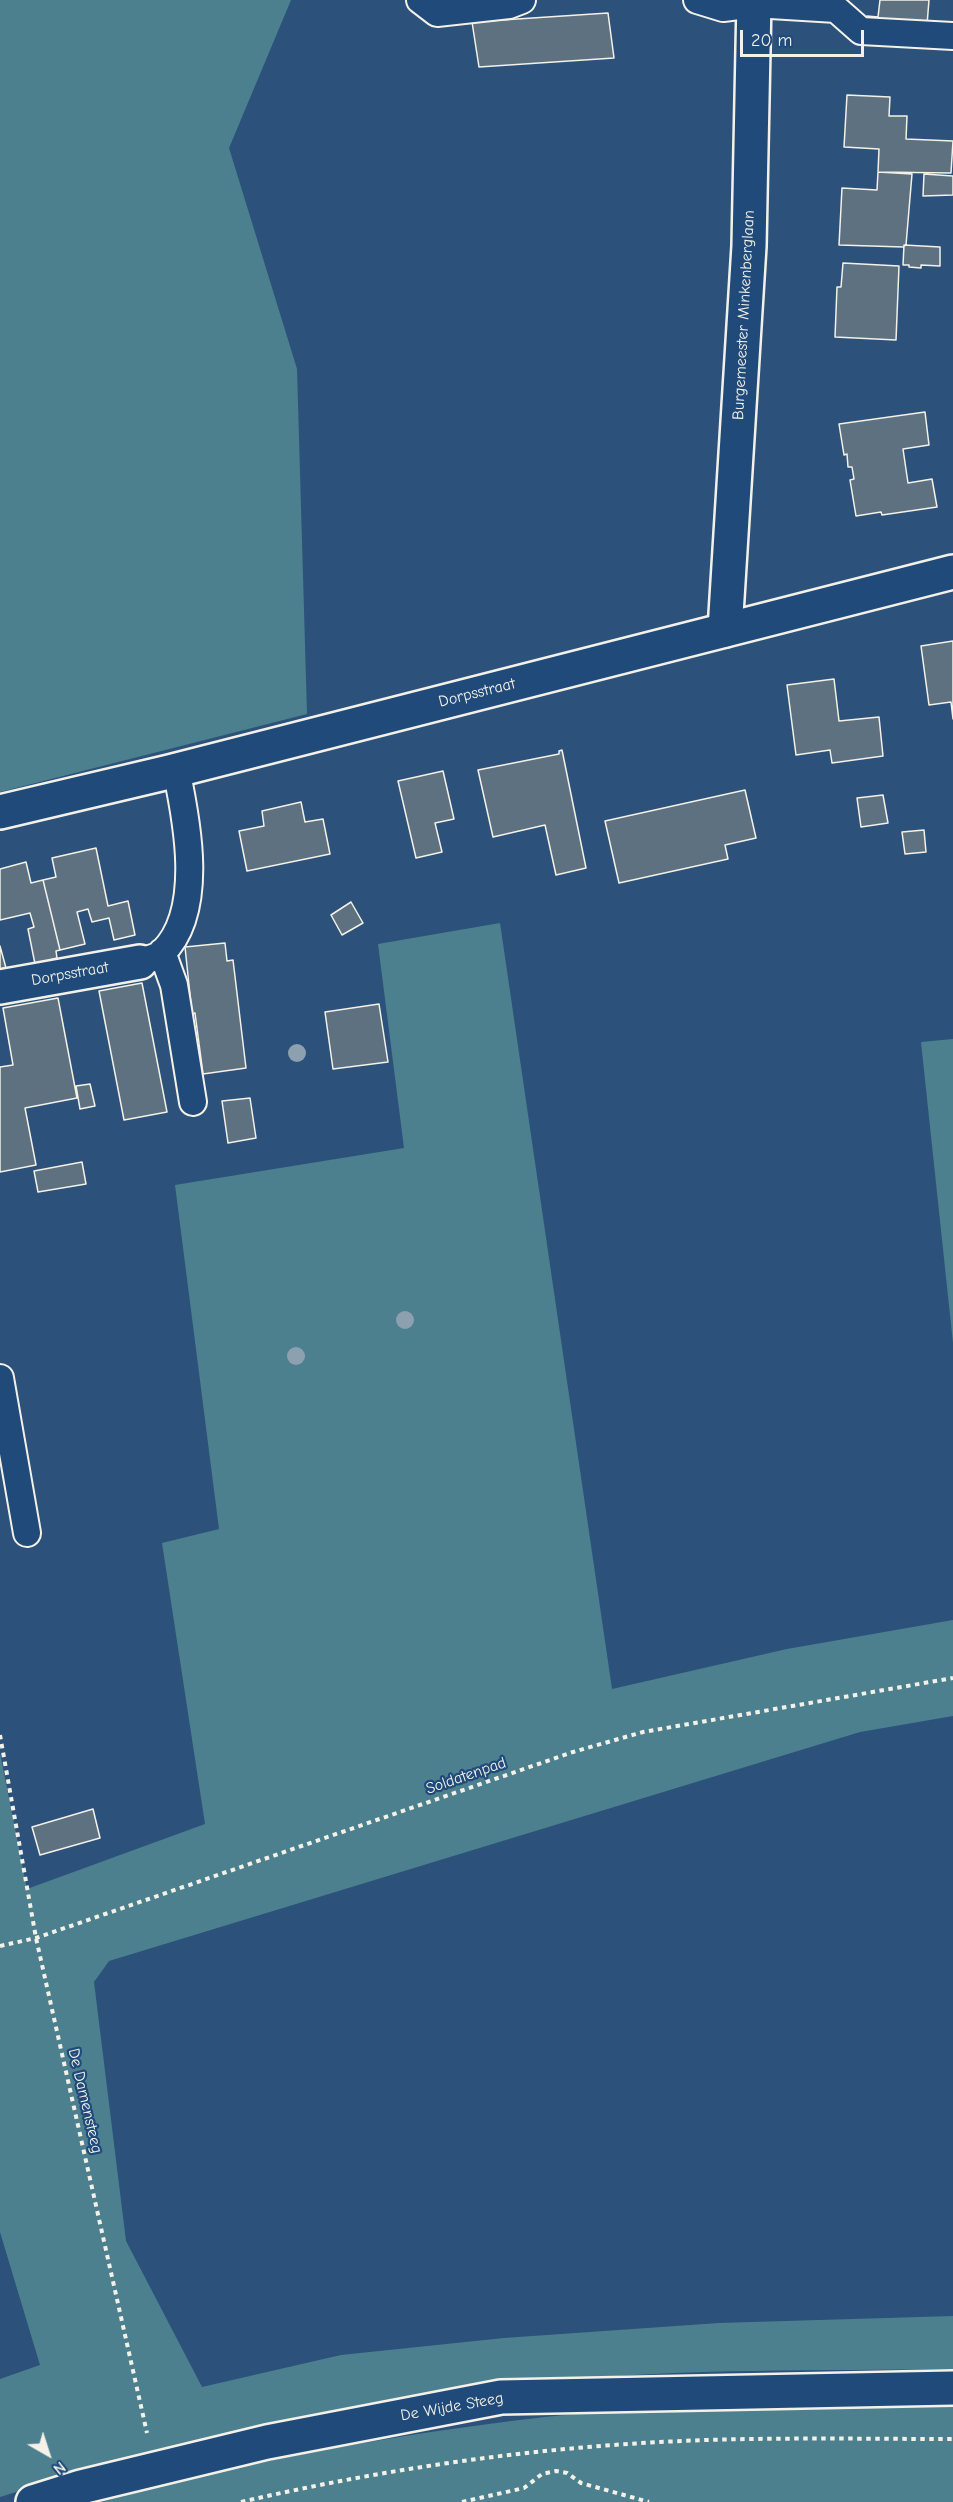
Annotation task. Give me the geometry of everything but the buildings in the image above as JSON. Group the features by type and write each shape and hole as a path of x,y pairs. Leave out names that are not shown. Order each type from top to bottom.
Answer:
{"street":[{"name":"Burgemeester Minkenberglaan","path":"725,630 749,246 754,2"},
{"name":"Dorpsstraat","path":"0,812 953,572"},
{"name":"Dorpsstraat","path":"0,987 151,957"},
{"name":"De Wijde Steeg","path":"33,2502 81,2487 267,2442 501,2397 953,2388"}],"lane":[{"path":"420,0 437,13 509,5 522,0"},
{"path":"697,0 723,8 754,2 836,9 861,31 953,36"},
{"path":"176,769 186,815 190,880 181,925 151,957 174,985 194,1102"},
{"path":"0,1378 27,1533"}],"path":[{"name":"Soldatenpad","path":"0,1946 36,1938 613,1740 654,1730 953,1678"},
{"name":"De Damensteeg","path":"0,1735 36,1938 155,2470"},
{"path":"241,2502 324,2483 535,2452 752,2439 953,2439"},
{"path":"462,2502 524,2488 542,2474 556,2470 567,2473 580,2483 648,2502"}],"green space":[{"path":"0,0 291,0 229,148 297,369 307,714 0,792"},
{"path":"500,923 612,1689 787,1649 953,1620 953,1716 860,1732 109,1961 94,1982 126,2241 202,2387 341,2355 504,2338 719,2323 953,2316 953,2369 654,2374 484,2389 274,2424 136,2457 0,2497 0,2379 40,2365 0,2232 0,1753 27,1889 205,1824 162,1543 219,1529 175,1185 404,1148 378,944"},
{"path":"953,1039 953,1343 921,1042"},
{"path":"715,2405 953,2405 953,2502 102,2502 277,2459 454,2429 573,2414"}]}
